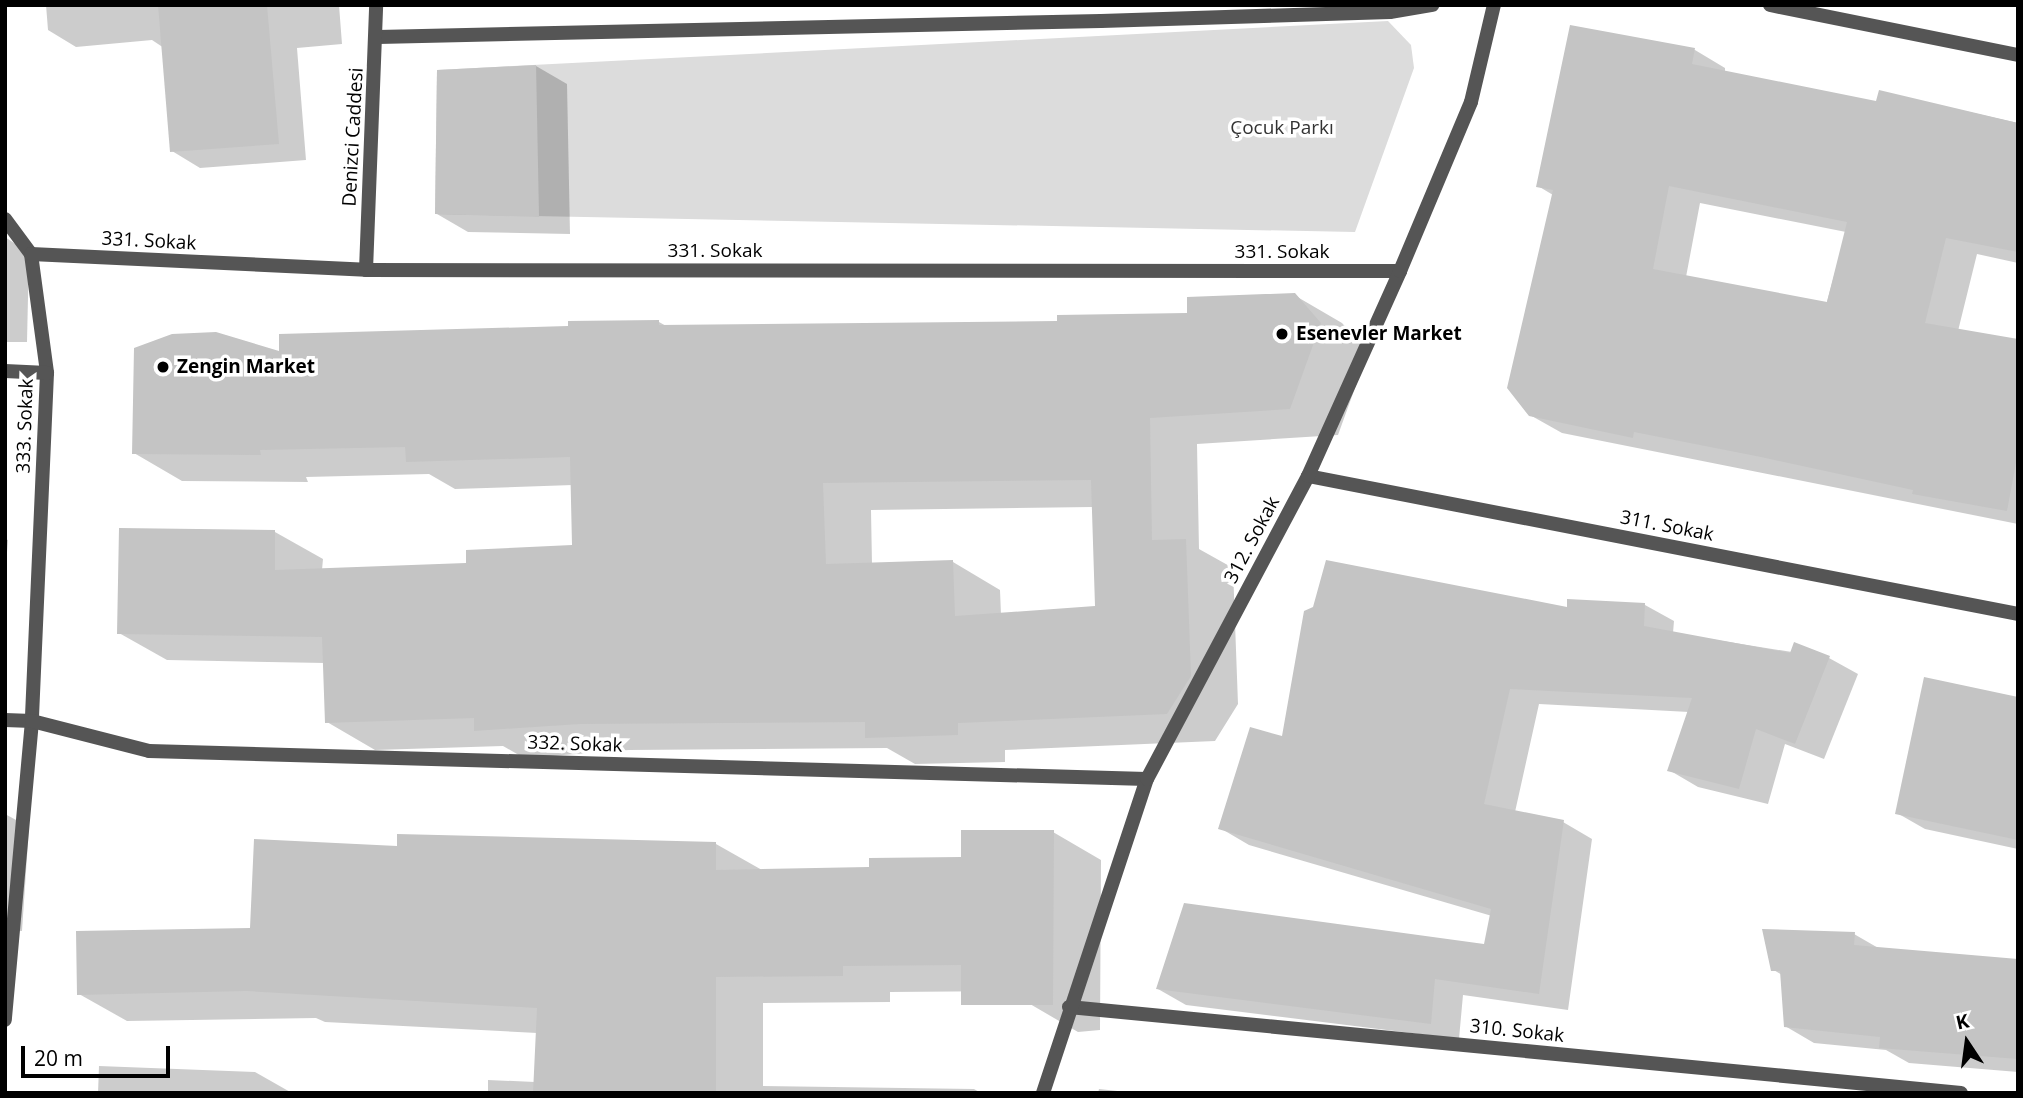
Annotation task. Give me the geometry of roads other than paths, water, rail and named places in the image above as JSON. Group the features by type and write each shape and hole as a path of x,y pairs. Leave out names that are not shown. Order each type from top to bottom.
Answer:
{"street":[{"name":"Denizci Caddesi","path":"366,270 377,37 376,5"},
{"path":"377,37 1432,5"},
{"name":"312. Sokak","path":"1042,1093 1147,779 1308,476 1400,271 1471,102 1494,5"},
{"path":"1770,5 2018,55"},
{"name":"333. Sokak","path":"5,219 31,254 47,373 32,721 5,1020"},
{"name":"331. Sokak","path":"31,254 366,270 1400,271"},
{"path":"5,371 47,373"},
{"name":"311. Sokak","path":"1308,476 2018,614"},
{"name":"332. Sokak","path":"5,720 32,721 149,751 1147,779"},
{"name":"310. Sokak","path":"1069,1007 1961,1093"}],"place":[{"name":"Esenevler Market","path":"1282,334"},
{"name":"Zengin Market","path":"163,367"}],"park label":[{"name":"Çocuk Parkı","path":"1282,128"}]}
